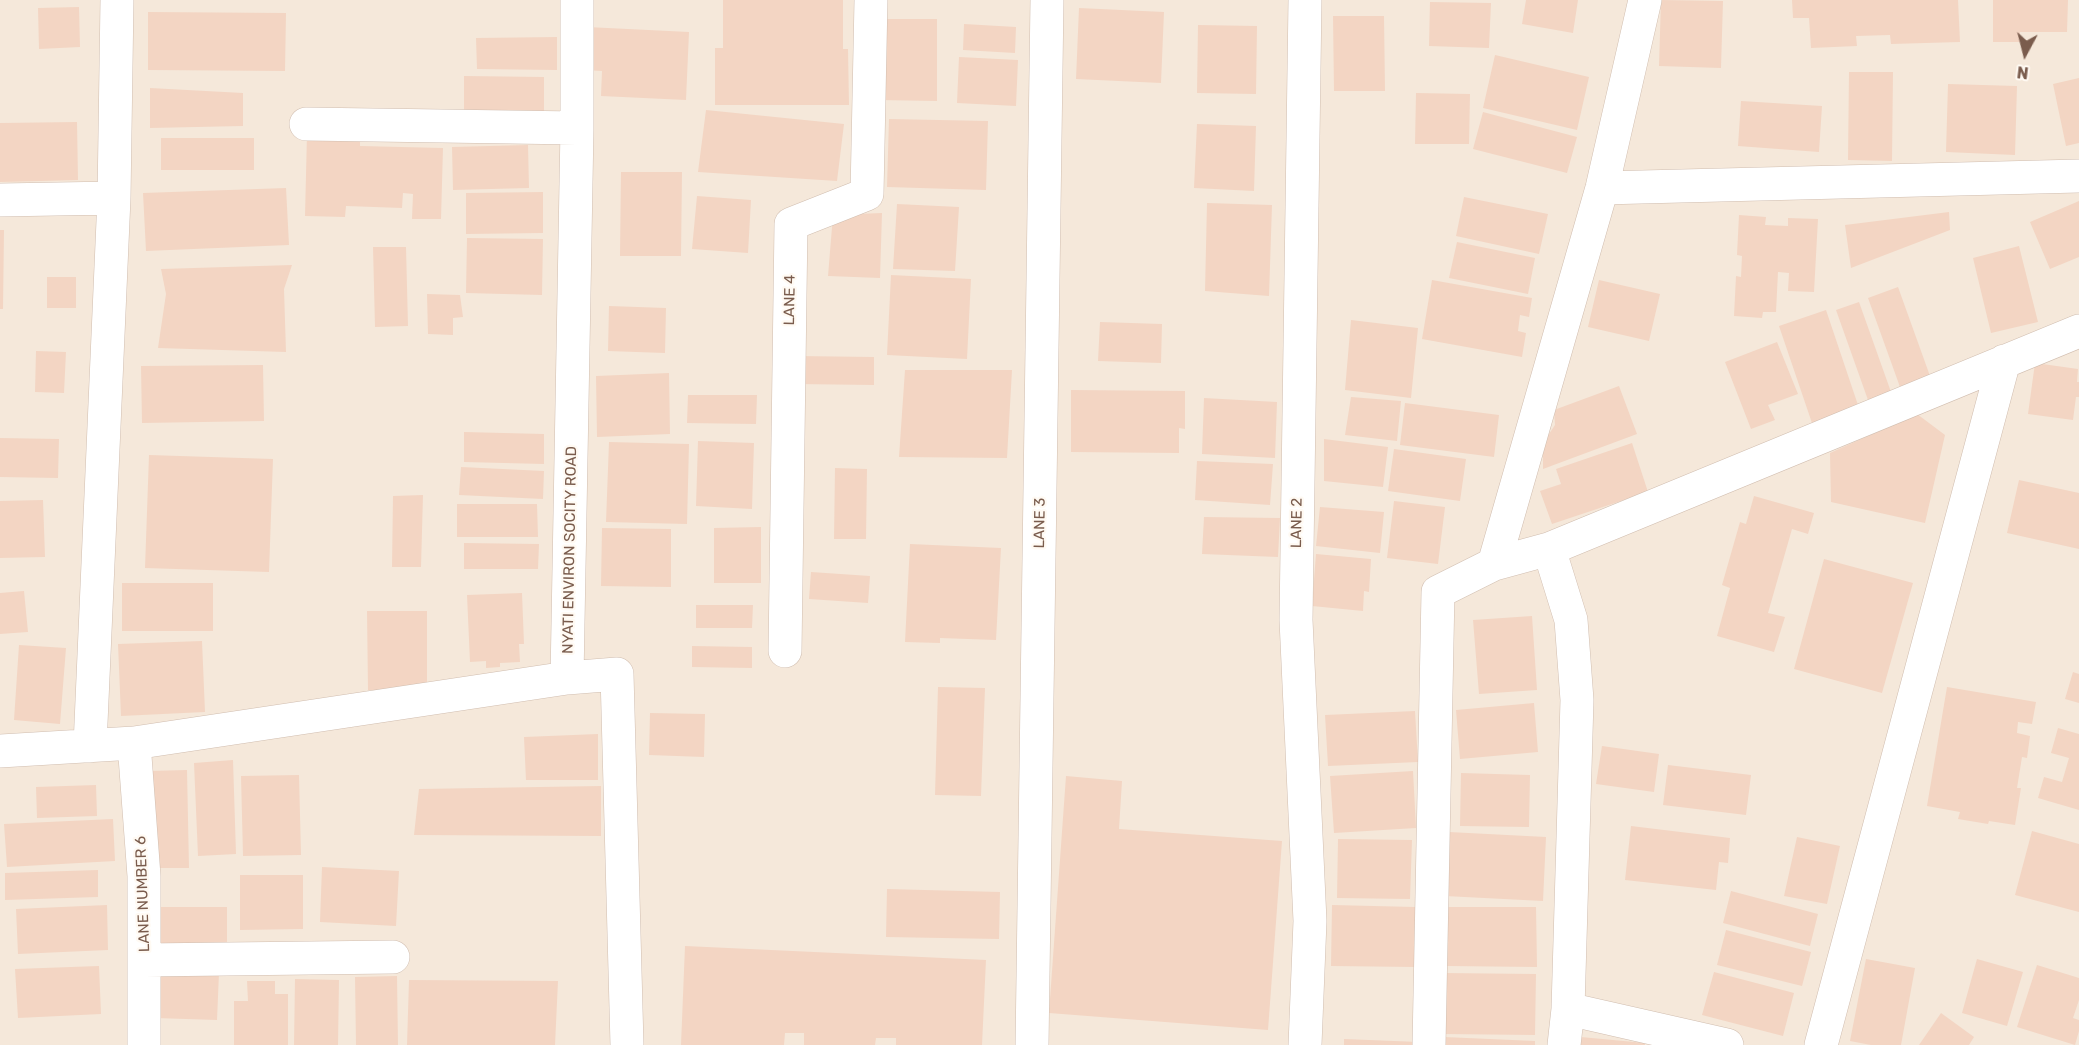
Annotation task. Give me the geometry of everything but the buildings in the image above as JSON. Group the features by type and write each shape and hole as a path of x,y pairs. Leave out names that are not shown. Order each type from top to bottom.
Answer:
{"street":[{"path":"90,746 114,198 117,0"},
{"name":"NYATI ENVIRON SOCITY ROAD","path":"567,678 577,128 577,0"},
{"name":"LANE 4","path":"784,651 791,224 867,194 871,0"},
{"name":"LANE 3","path":"1032,1045 1047,0"},
{"name":"LANE 2","path":"1305,0 1296,620 1310,921 1305,1045"},
{"path":"1494,564 1602,188 1645,0"},
{"path":"306,124 577,128"},
{"path":"1602,188 2079,176"},
{"path":"0,200 114,198"},
{"path":"1429,1045 1438,592 1494,564 1549,549 2079,331"},
{"path":"1821,1045 2004,361"},
{"path":"1549,549 1571,620 1577,700 1568,1009 1564,1045"},
{"path":"0,751 134,743 567,678 617,674 627,1045"},
{"name":"LANE NUMBER 6","path":"134,743 144,876 144,1045"},
{"path":"145,960 393,957"},
{"path":"1568,1009 1727,1045"}],"shaded area":[{"path":"0,0 2079,0 2079,1045 0,1045"}]}
